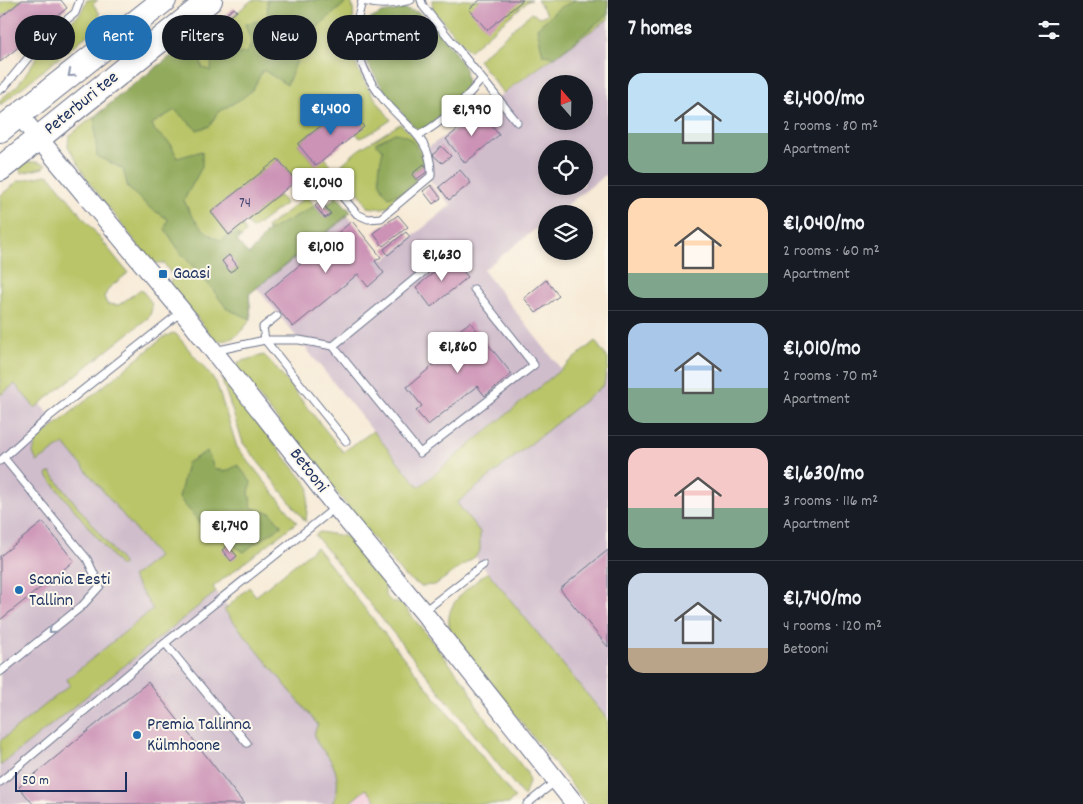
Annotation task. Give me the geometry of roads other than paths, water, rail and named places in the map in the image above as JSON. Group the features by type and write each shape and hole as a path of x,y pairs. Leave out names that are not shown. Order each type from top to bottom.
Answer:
{"highway":[{"name":"Peterburi tee","path":"0,130 164,0"},
{"name":"Peterburi tee","path":"0,169 210,0"}],"street":[{"name":"Betooni","path":"19,115 182,311 575,804"}],"lane":[{"path":"0,90 45,37 76,13 80,0"},
{"path":"325,176 357,214 368,219 381,218 431,176 432,165 419,135 384,100 367,75 359,55 356,37 362,0 370,3 388,4 411,0"},
{"path":"421,0 423,6 517,122"},
{"path":"419,135 432,128 468,95 482,79"},
{"path":"333,346 444,256"},
{"path":"213,351 265,340 299,340 333,346 420,453 534,365 474,289"},
{"path":"0,672 82,606 100,586 87,559 2,460 50,416 182,311"},
{"path":"277,316 263,327 265,340 346,441"},
{"path":"0,782 165,643 336,506"},
{"path":"423,612 483,565"},
{"path":"165,643 247,743"},
{"path":"527,804 556,780"}],"place":[{"name":"Gaasi","path":"163,274"},
{"name":"Scania Eesti Tallinn","path":"19,590"},
{"name":"Premia Tallinna Külmhoone","path":"137,735"}]}
